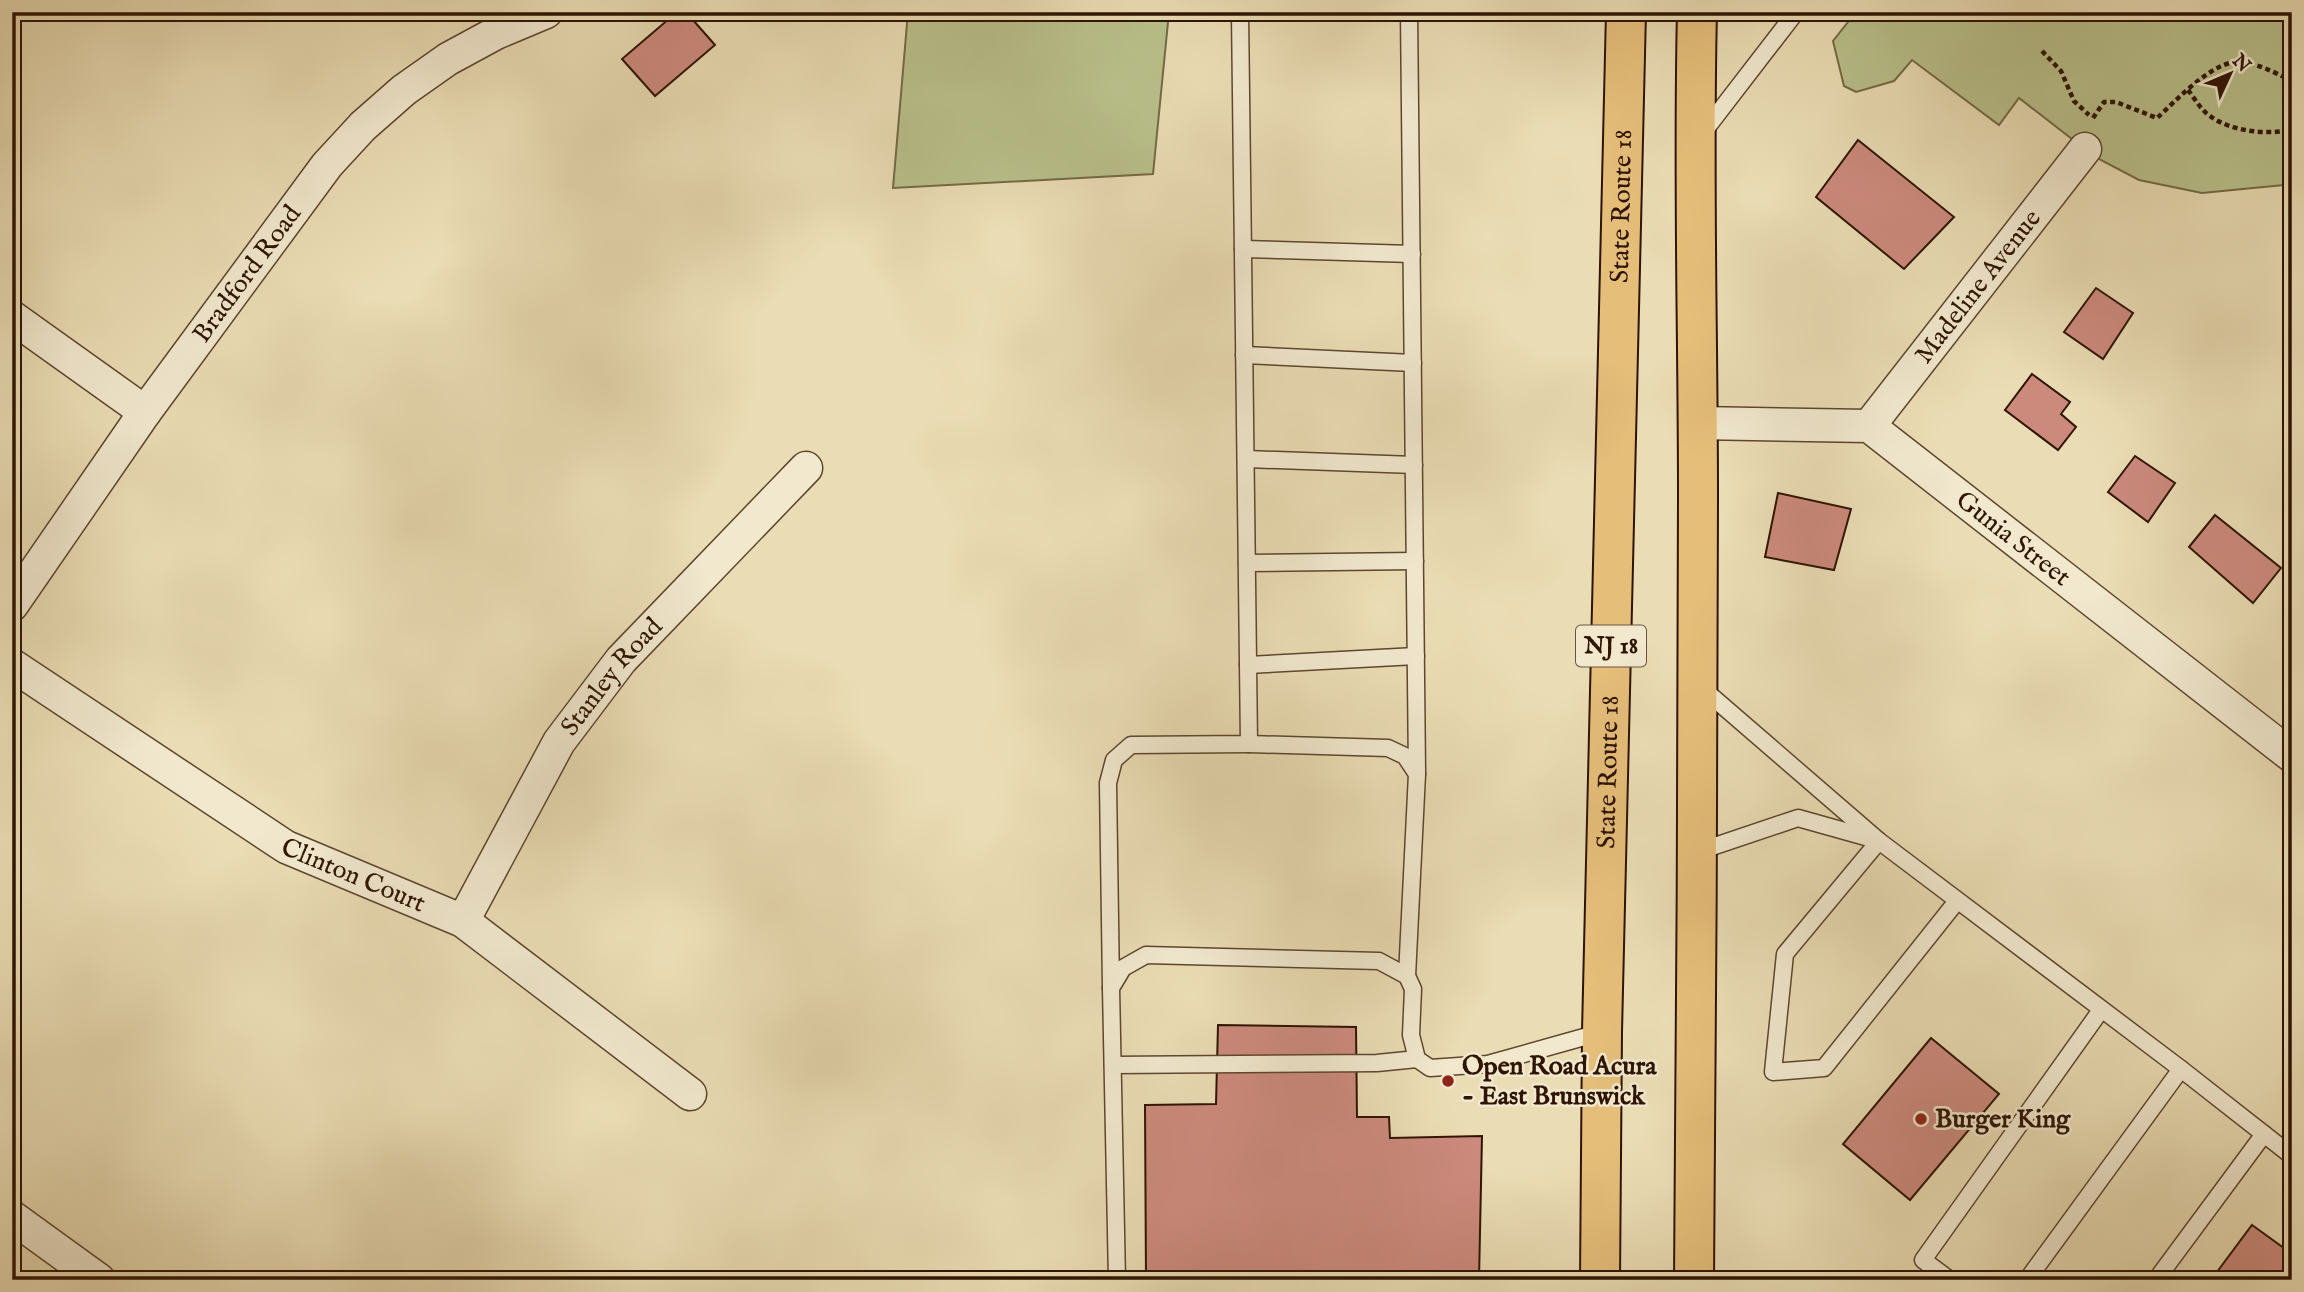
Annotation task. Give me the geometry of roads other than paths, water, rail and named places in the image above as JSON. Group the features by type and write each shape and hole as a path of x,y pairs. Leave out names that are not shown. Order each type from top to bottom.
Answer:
{"highway":[{"name":"State Route 18","path":"1600,1280 1602,1032 1626,12"},
{"path":"1694,1279 1698,423 1694,144 1697,12"}],"street":[{"name":"Bradford Road","path":"12,605 145,412 327,165 363,126 404,90 448,59 496,33 546,12"},
{"name":"Madeline Avenue","path":"1869,426 2085,149"},
{"path":"12,317 145,412"},
{"path":"1698,423 1869,426"},
{"name":"Gunia Street","path":"1869,426 2292,756"},
{"name":"Stanley Road","path":"463,920 559,742 621,660 806,468"},
{"name":"Clinton Court","path":"12,665 286,847 463,920 690,1094"},
{"path":"12,1217 99,1280"}],"lane":[{"path":"1240,12 1250,744"},
{"path":"1409,12 1418,774 1407,976 1413,989 1411,1035 1417,1059"},
{"path":"1694,144 1796,12"},
{"path":"1243,249 1412,254"},
{"path":"1244,355 1413,363"},
{"path":"1246,459 1414,465"},
{"path":"1247,563 1415,561"},
{"path":"1248,665 1416,656"},
{"path":"1698,684 1879,841 2292,1156"},
{"path":"1117,1280 1108,783 1114,760 1131,745 1250,744 1388,748 1405,756 1418,774"},
{"path":"1697,852 1798,818 1879,841"},
{"path":"1879,841 1784,954 1773,1072 1824,1068 1956,901"},
{"path":"1111,988 1123,968 1146,955 1380,961 1407,976"},
{"path":"1950,1280 1923,1261 2101,1010"},
{"path":"1113,1065 1377,1063 1417,1059 1430,1068 1488,1064 1602,1032"},
{"path":"2027,1280 2181,1069"},
{"path":"2156,1280 2264,1134"},
{"path":"1694,1279 1702,1280"}],"place":[{"name":"Open Road Acura - East Brunswick","path":"1448,1081"},
{"name":"Burger King","path":"1921,1119"}]}
